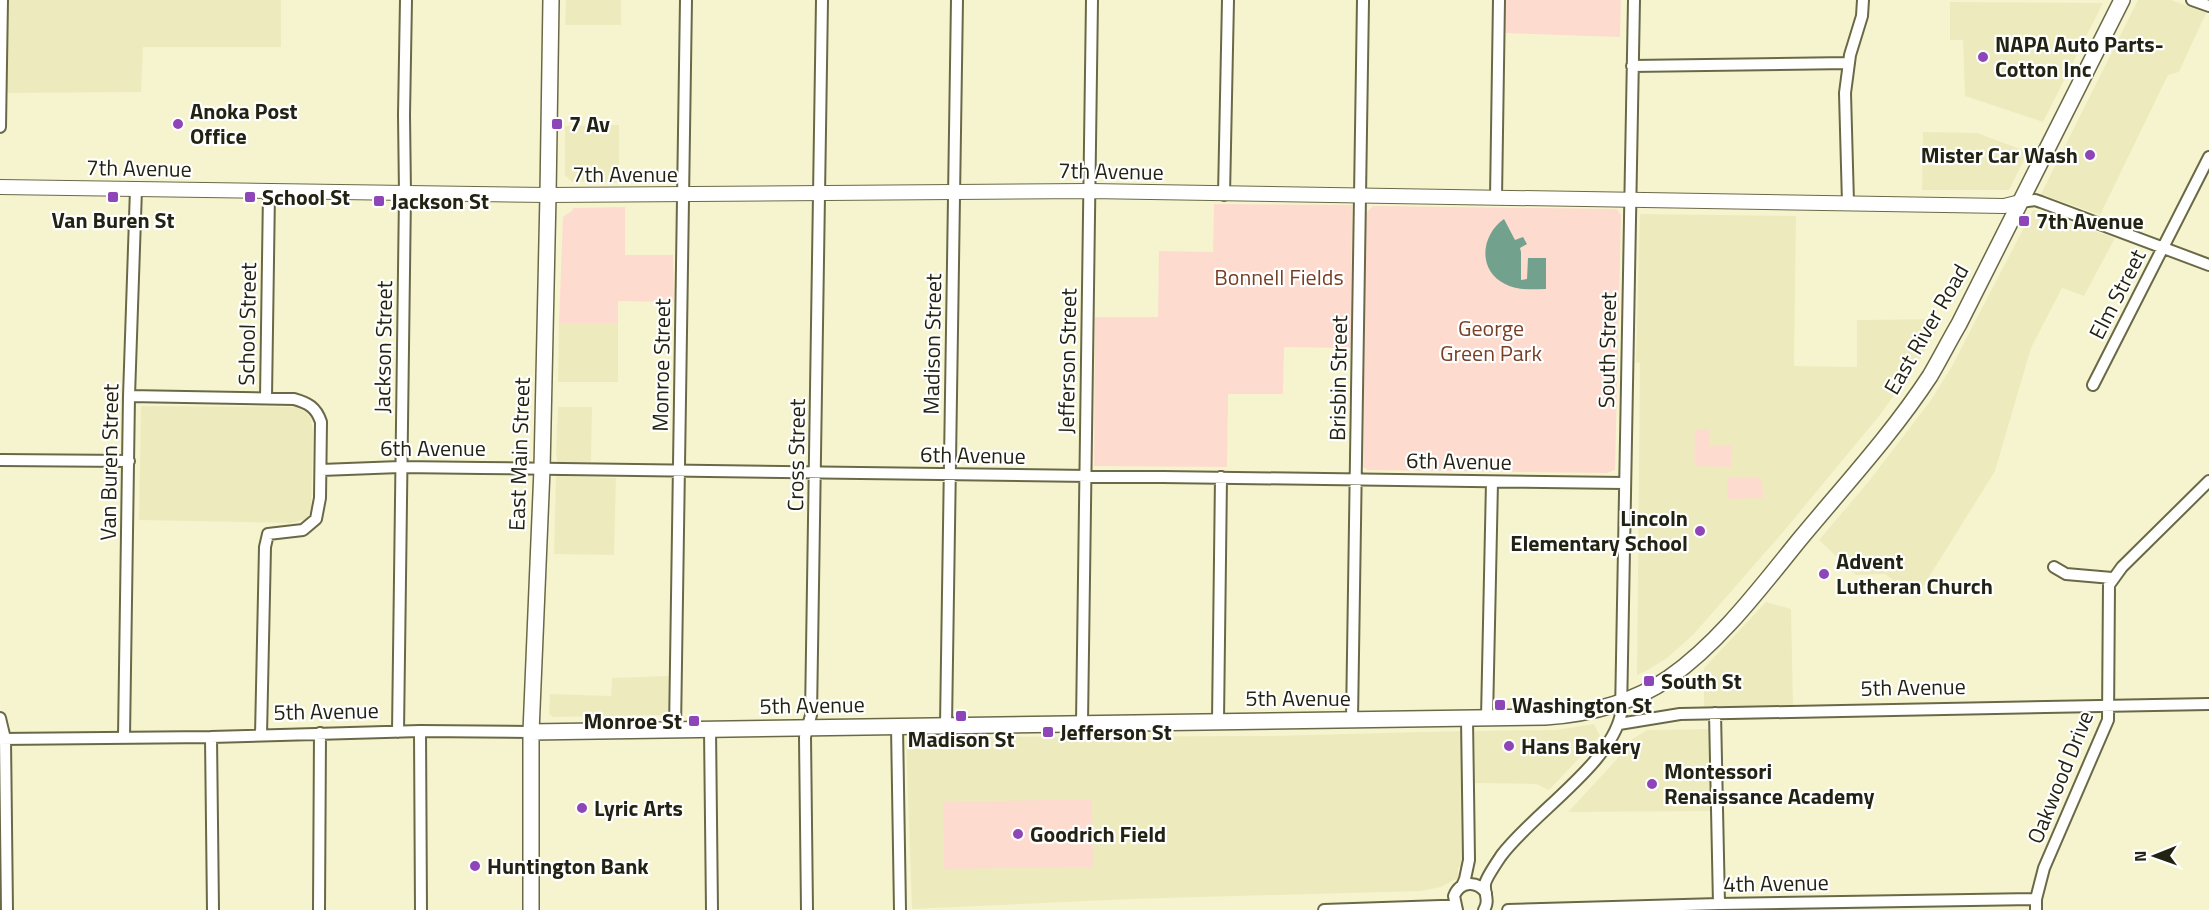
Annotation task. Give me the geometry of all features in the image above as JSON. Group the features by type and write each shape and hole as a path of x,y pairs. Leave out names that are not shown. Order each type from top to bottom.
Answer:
{"main road":[{"name":"East Main Street","path":"531,910 531,732 542,469 551,0"},
{"name":"East River Road","path":"1622,702 1668,679 1729,624 1898,421 1930,375 1959,324 2122,0"},
{"name":"5th Avenue","path":"531,732 1488,718 1568,715 1622,702"}],"street":[{"path":"0,127 2,0"},
{"name":"Jackson Street","path":"398,732 406,0"},
{"name":"Monroe Street","path":"675,730 686,0"},
{"name":"Cross Street","path":"807,910 805,737 811,715 822,0"},
{"name":"Madison Street","path":"946,725 957,0"},
{"name":"Jefferson Street","path":"1082,723 1092,0"},
{"path":"1224,195 1228,0"},
{"name":"Brisbin Street","path":"1352,720 1363,0"},
{"path":"1496,198 1499,0"},
{"name":"South Street","path":"1619,724 1622,702 1634,0"},
{"path":"1848,202 1845,93 1849,63 1862,16 1863,0"},
{"path":"2192,0 2209,6"},
{"path":"1632,66 1849,63"},
{"name":"Elm Street","path":"2093,385 2209,157"},
{"name":"7th Avenue","path":"0,187 548,195 955,190 1090,191 1224,195 2004,206 2035,200 2209,265"},
{"name":"Van Buren Street","path":"124,737 129,396 136,189"},
{"name":"School Street","path":"261,735 265,547 268,534 303,530 316,519 320,498 321,470 321,422 314,407 294,399 266,398 269,192"},
{"path":"129,396 266,398"},
{"path":"0,460 129,462"},
{"name":"6th Avenue","path":"321,470 400,467 1624,483"},
{"path":"1218,721 1221,477"},
{"path":"1488,718 1492,482"},
{"path":"2054,567 2066,574 2112,578 2209,482"},
{"name":"Oakwood Drive","path":"2036,904 2044,868 2104,734 2108,720 2108,593 2112,578"},
{"name":"5th Avenue","path":"1619,724 1667,716 1715,714 2209,704"},
{"path":"1715,714 1719,904"},
{"path":"0,718 7,910"},
{"path":"1457,910 1454,902 1463,886 1469,860 1467,718"},
{"path":"1484,910 1487,876 1501,856 1594,760 1619,724"},
{"path":"897,726 900,910"},
{"path":"710,729 712,910"},
{"path":"420,731 421,910"},
{"name":"5th Avenue","path":"2,739 211,737 420,731 531,732"},
{"path":"319,910 320,733"},
{"path":"211,737 213,910"},
{"path":"1426,906 1479,876 1494,859 1501,856"},
{"name":"4th Avenue","path":"1463,886 1480,886 1492,902 1513,909 1719,904 2036,904"},
{"path":"1324,910 1451,906 1457,910"}],"shaded area":[{"path":"8,0 281,0 281,47 143,47 141,92 7,93"},
{"path":"566,0 621,0 621,25 565,25"},
{"path":"2138,0 2171,0 2206,13 2179,72 2168,75 2100,215 2041,194"},
{"path":"1950,2 2103,3 2043,122 1965,96 1963,40 1950,40"},
{"path":"619,125 619,182 572,182 565,175 565,126"},
{"path":"1923,132 1977,133 2028,152 2009,190 1922,190"},
{"path":"2033,210 2115,238 2084,296 2062,288 2031,348 1995,471 1916,598 1885,574 1856,575 1819,540 1869,481 1931,400 1952,366"},
{"path":"1640,214 1796,216 1794,366 1857,367 1857,320 1944,319 1914,368 1879,416 1784,531 1693,635 1667,658 1637,675 1640,363 1636,362"},
{"path":"1504,219 1515,240 1523,237 1527,244 1520,248 1521,280 1527,279 1528,258 1546,258 1546,289 1514,288 1496,278 1490,270 1486,262 1487,243 1496,226"},
{"path":"559,323 618,323 618,382 558,382"},
{"path":"141,406 297,407 306,412 311,419 313,434 311,511 306,519 291,523 139,520"},
{"path":"558,407 592,407 591,462 557,462"},
{"path":"556,476 616,478 614,555 554,554"},
{"path":"1766,602 1791,609 1793,706 1704,707 1704,668"},
{"path":"669,676 669,715 553,717 549,714 550,694 611,696 612,678"},
{"path":"1594,724 1600,736 1549,790 1536,784 1475,783 1475,731 1556,730"},
{"name":"Montessori Renaissance Academy","path":"1710,729 1711,811 1568,812 1618,758 1626,743 1647,730"},
{"path":"1461,731 1462,868 1458,867 1458,878 1441,887 1421,891 1131,899 912,909 906,737 1269,736"}],"green space":[{"path":"1505,0 1621,0 1620,37 1505,33"},
{"name":"Bonnell Fields","path":"1214,204 1352,205 1351,348 1284,347 1283,394 1228,394 1227,467 1094,466 1095,317 1158,317 1159,251 1213,252"},
{"name":"George Green Park","path":"1373,206 1617,209 1621,215 1615,470 1607,473 1368,470 1363,467 1366,213"},
{"path":"625,207 625,255 673,255 674,302 618,301 618,323 559,323 563,217 573,208"},
{"path":"1695,429 1709,429 1709,446 1732,446 1731,467 1694,466"},
{"path":"1727,478 1762,478 1763,498 1727,499"},
{"name":"Goodrich Field","path":"1092,799 1093,867 944,869 943,802"}],"place":[{"name":"NAPA Auto Parts- Cotton Inc","path":"1983,57"},
{"name":"Anoka Post Office","path":"178,124"},
{"name":"7 Av","path":"557,124"},
{"name":"Mister Car Wash","path":"2090,155"},
{"name":"Van Buren St","path":"113,197"},
{"name":"School St","path":"250,197"},
{"name":"Jackson St","path":"379,201"},
{"name":"7th Avenue","path":"2024,221"},
{"name":"Lincoln Elementary School","path":"1700,531"},
{"name":"Advent Lutheran Church","path":"1824,574"},
{"name":"South St","path":"1649,681"},
{"name":"Washington St","path":"1500,705"},
{"name":"Madison St","path":"961,716"},
{"name":"Monroe St","path":"694,721"},
{"name":"Jefferson St","path":"1048,732"},
{"name":"Hans Bakery","path":"1509,746"},
{"name":"Montessori Renaissance Academy","path":"1652,784"},
{"name":"Lyric Arts","path":"582,808"},
{"name":"Goodrich Field","path":"1018,834"},
{"name":"Huntington Bank","path":"475,866"}]}
